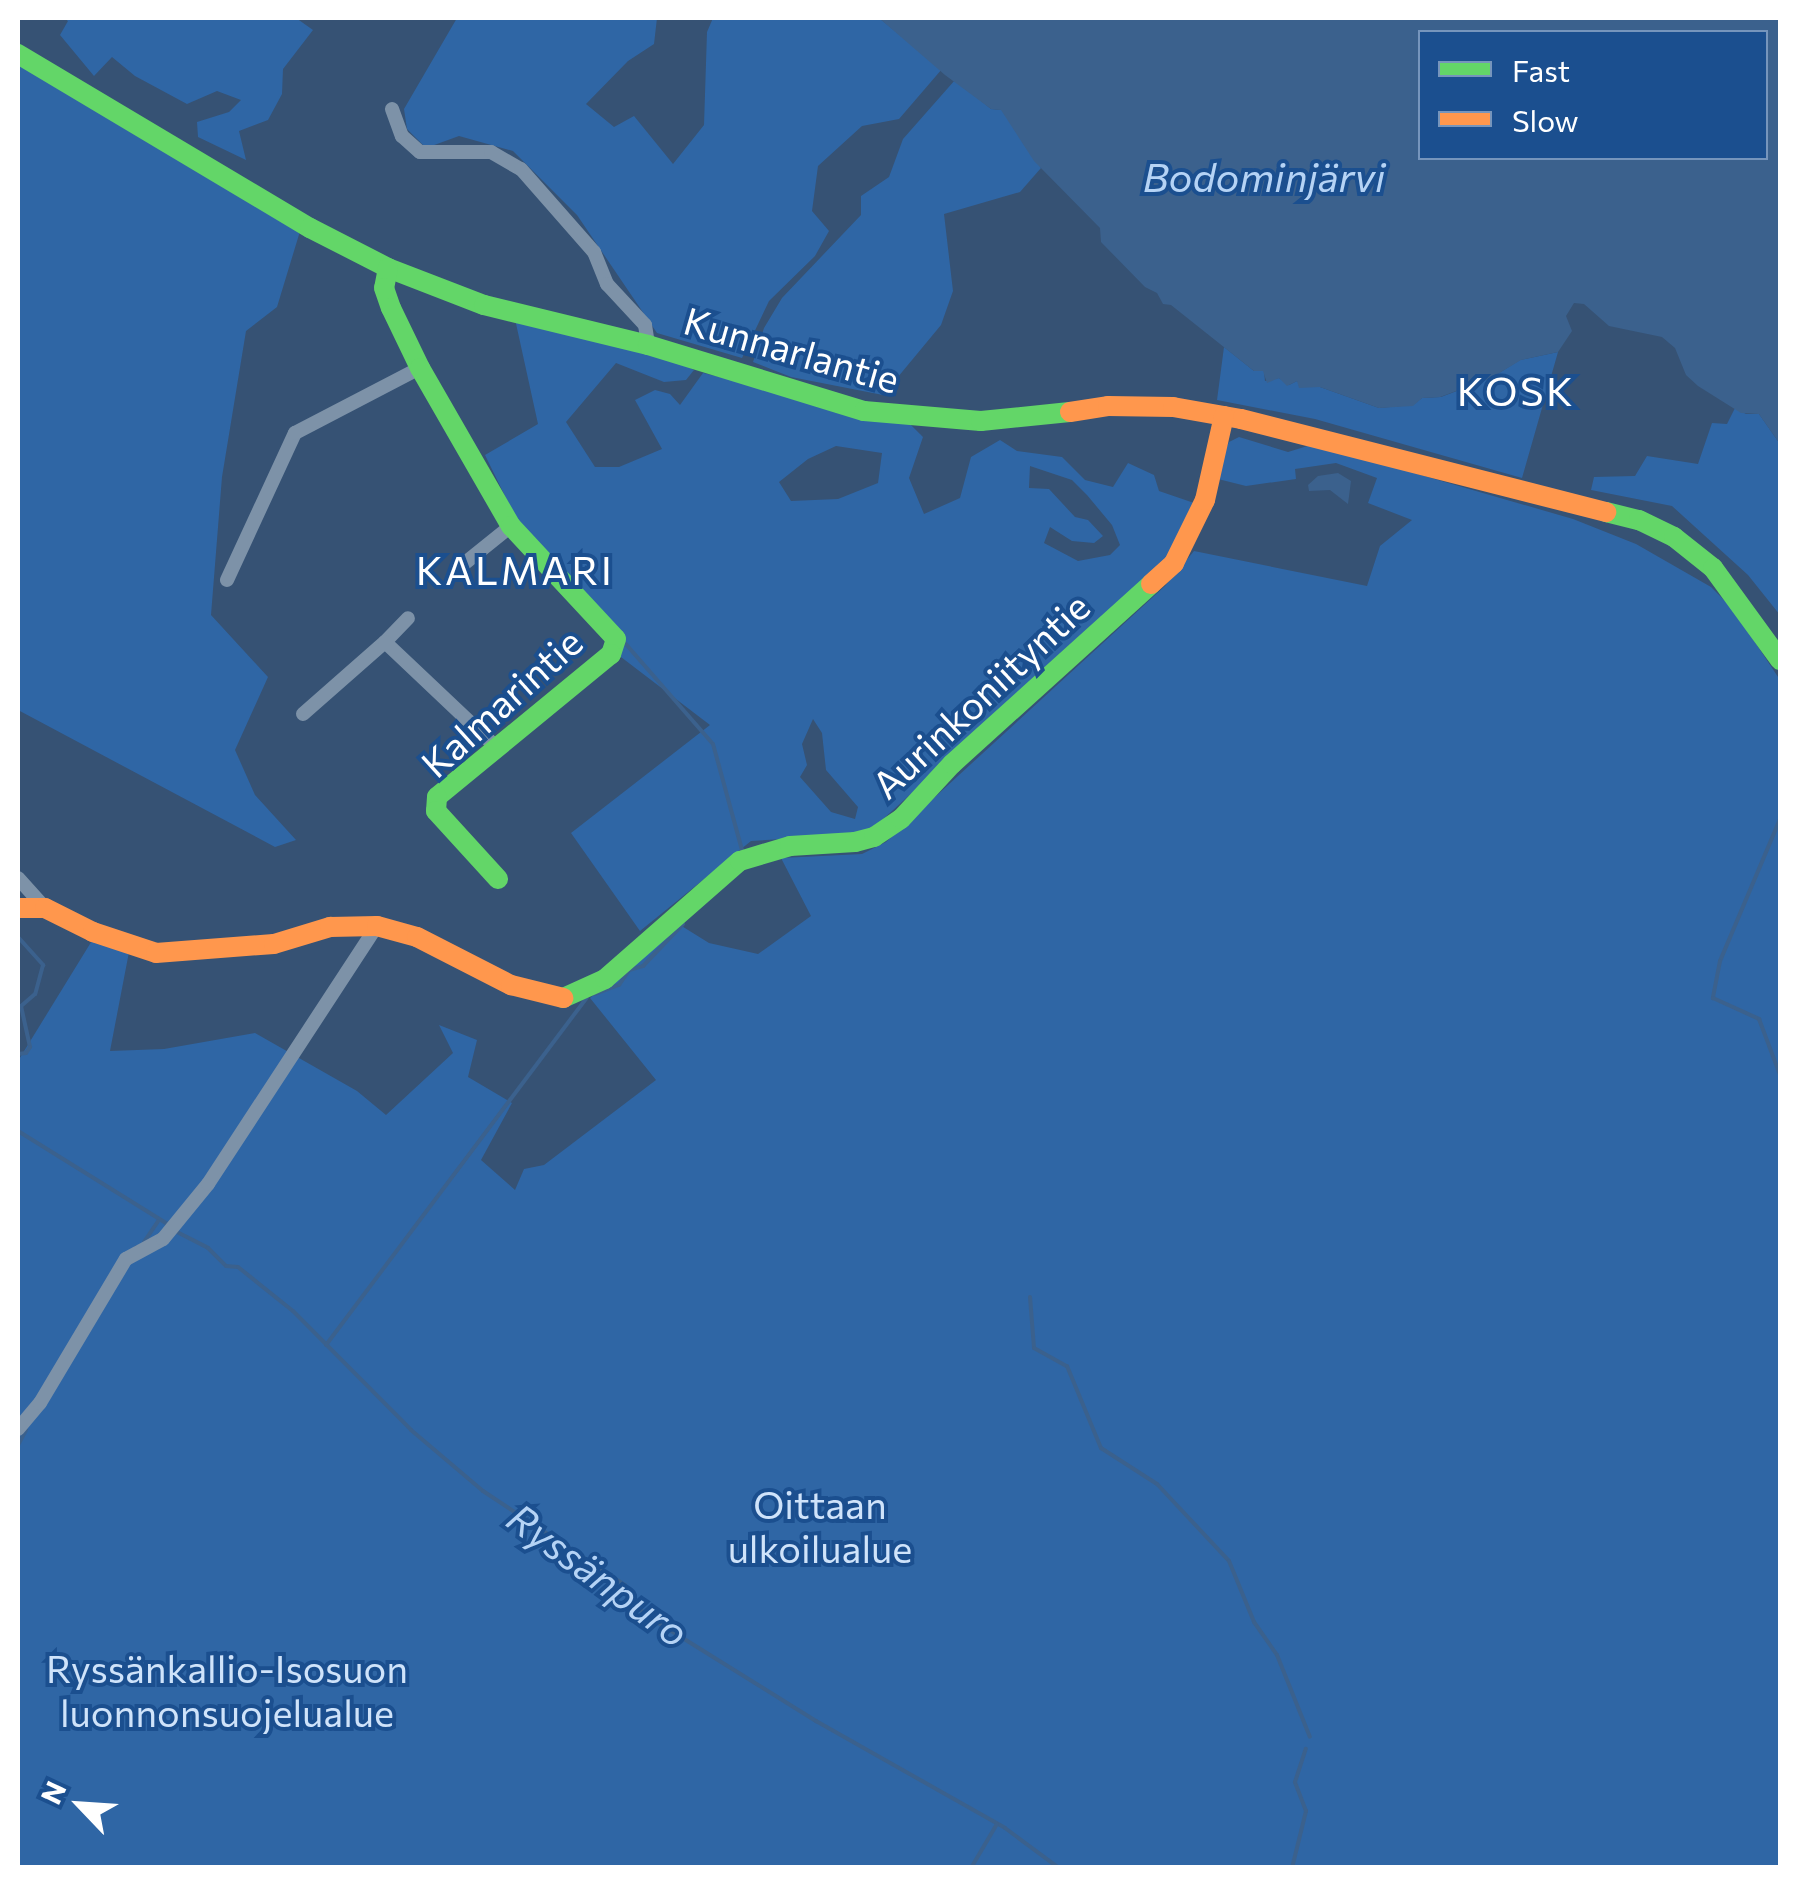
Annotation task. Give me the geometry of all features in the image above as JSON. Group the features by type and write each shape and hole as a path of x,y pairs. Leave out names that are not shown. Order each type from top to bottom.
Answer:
{"street":[{"name":"Kunnarlantie","path":"18,54 246,192 388,268 484,306 648,345 811,398 903,417 1017,420 1128,405 1224,416 1639,520 1674,538 1713,568 1780,660"},
{"path":"392,109 402,136 420,152 491,152 521,168 594,252 607,284 645,325 648,345"},
{"name":"Kalmarintie","path":"388,268 384,288 420,368 511,526 616,639 611,654 437,797 436,811 498,878"},
{"path":"227,580 294,432 420,368"},
{"name":"Aurinkoniityntie","path":"18,908 44,908 94,932 156,952 274,944 330,927 376,926 416,938 511,985 562,998 605,980 740,862 790,846 874,837 902,818 952,764 1174,564 1205,500 1224,416"},
{"path":"460,567 511,526"},
{"path":"303,714 408,618"},
{"path":"385,642 496,748"},
{"path":"18,878 44,908"},
{"path":"18,1429 40,1403 126,1258 163,1239 208,1184 376,926"}],"green space":[{"path":"64,18 296,18 313,30 283,69 282,94 268,120 239,131 246,160 198,137 197,122 229,112 241,100 217,91 187,104 135,76 112,57 94,76 60,35 68,21"},
{"path":"457,18 657,18 654,44 628,61 586,104 614,127 634,116 673,164 704,125 707,32 713,18 879,18 942,69 899,119 862,126 818,166 812,211 829,231 815,256 769,301 742,358 657,333 577,215 513,151 459,136 426,148 407,129 404,109"},
{"path":"18,60 301,228 277,307 246,331 222,477 211,615 268,677 235,750 255,795 296,840 275,847 18,710"},
{"path":"955,80 991,109 1002,110 1041,168 1020,192 944,214 953,291 941,325 883,395 791,377 753,362 764,328 782,298 861,215 861,196 889,177 903,139"},
{"path":"515,319 661,353 694,370 686,380 664,382 616,363 566,422 595,467 619,467 662,449 635,400 655,390 670,394 680,405 703,373 908,422 923,437 909,478 924,514 960,498 971,457 1000,440 1017,451 1062,457 1085,480 1113,487 1128,463 1154,475 1159,491 1197,504 1172,556 881,821 861,834 751,841 640,931 571,833 710,725 617,654 524,535 485,455 538,424","holes":["836,446 882,453 878,483 838,499 791,501 779,482 808,459","1030,466 1072,480 1112,525 1120,545 1110,555 1078,561 1044,543 1050,527 1072,541 1094,543 1103,536 1088,520 1075,517 1049,489 1029,488","813,719 822,733 826,770 858,807 855,819 831,812 800,777 807,765 802,744"]},
{"path":"1224,347 1254,371 1264,371 1265,381 1279,378 1289,385 1297,381 1302,387 1320,387 1379,408 1441,397 1491,378 1520,360 1558,352 1522,478 1315,419 1217,400"},
{"path":"1735,408 1746,414 1759,414 1780,444 1780,615 1748,575 1672,506 1591,490 1594,477 1635,476 1647,456 1698,464 1712,423 1727,424"},
{"path":"1239,437 1288,452 1314,444 1573,519 1636,544 1711,587 1733,609 1780,680 1780,1867 18,1867 18,1061 93,939 129,952 110,1051 164,1049 255,1033 357,1091 386,1115 453,1053 439,1025 477,1040 468,1077 512,1103 481,1160 515,1190 524,1169 544,1165 656,1080 590,998 680,925 709,943 758,954 811,916 781,858 862,854 886,842 1165,586 1194,551 1367,586 1380,546 1412,520 1368,503 1377,478 1336,463 1295,469 1296,479 1246,486 1214,478 1229,442","holes":["163,1236 159,1249 127,1263 123,1257 135,1246"]}],"water":[{"name":"Bodominjärvi","path":"879,18 1780,18 1780,444 1759,414 1741,413 1698,386 1686,375 1675,348 1662,337 1609,326 1584,304 1574,303 1566,316 1572,331 1558,352 1521,360 1491,378 1440,397 1422,398 1413,406 1379,408 1320,387 1299,388 1297,381 1287,386 1279,378 1267,383 1263,371 1254,371 1145,287 1101,242 1100,228 1034,161 1001,110 991,109"},
{"path":"1338,473 1351,481 1348,504 1330,490 1309,491 1308,485 1318,476"}],"waterway":[{"path":"624,642 713,744 742,850"},
{"path":"1780,819 1720,961 1713,998 1759,1019 1780,1075"},
{"path":"595,994 619,985 629,970 643,966 683,924"},
{"name":"Ryssänpuro","path":"18,937 43,965 35,994 21,1006 30,1047 26,1053 18,1054"},
{"path":"326,1345 587,998"},
{"name":"Ryssänpuro","path":"18,1131 169,1225"},
{"path":"144,1242 158,1221"},
{"name":"Ryssänpuro","path":"177,1232 208,1248 226,1266 238,1267 293,1311 411,1430 483,1491 625,1585 644,1614 816,1721 1005,1828 1059,1868"},
{"path":"1030,1297 1034,1348 1067,1366 1101,1448 1157,1484 1229,1561 1254,1622 1277,1655 1310,1737"},
{"path":"18,1445 26,1430"},
{"path":"1292,1868 1306,1811 1295,1782 1306,1749"},
{"path":"971,1868 997,1824"}],"traffic: fast":[{"path":"18,54 310,228 388,268 484,305 648,345 864,411 981,421 1070,412"},
{"path":"388,268 384,288 391,308 420,368 511,526 616,639 611,654 437,797 436,811 498,879"},
{"path":"1606,512 1639,520 1674,537 1713,568 1780,660"},
{"path":"563,998 605,979 740,861 790,846 855,842 874,837 901,819 952,764 1151,584"}],"traffic: slow":[{"path":"1070,412 1108,406 1173,407 1241,419 1606,512"},
{"path":"1151,584 1174,563 1205,500 1224,416"},
{"path":"18,908 45,908 93,932 156,953 274,944 330,927 377,926 417,937 511,985 563,998"}],"district":[{"name":"KOSK","path":"1516,390"},
{"name":"KALMARI","path":"515,569"}],"park label":[{"name":"Oittaan ulkoilualue","path":"820,1526"},
{"name":"Ryssänkallio-Isosuon luonnonsuojelualue","path":"227,1690"}]}
